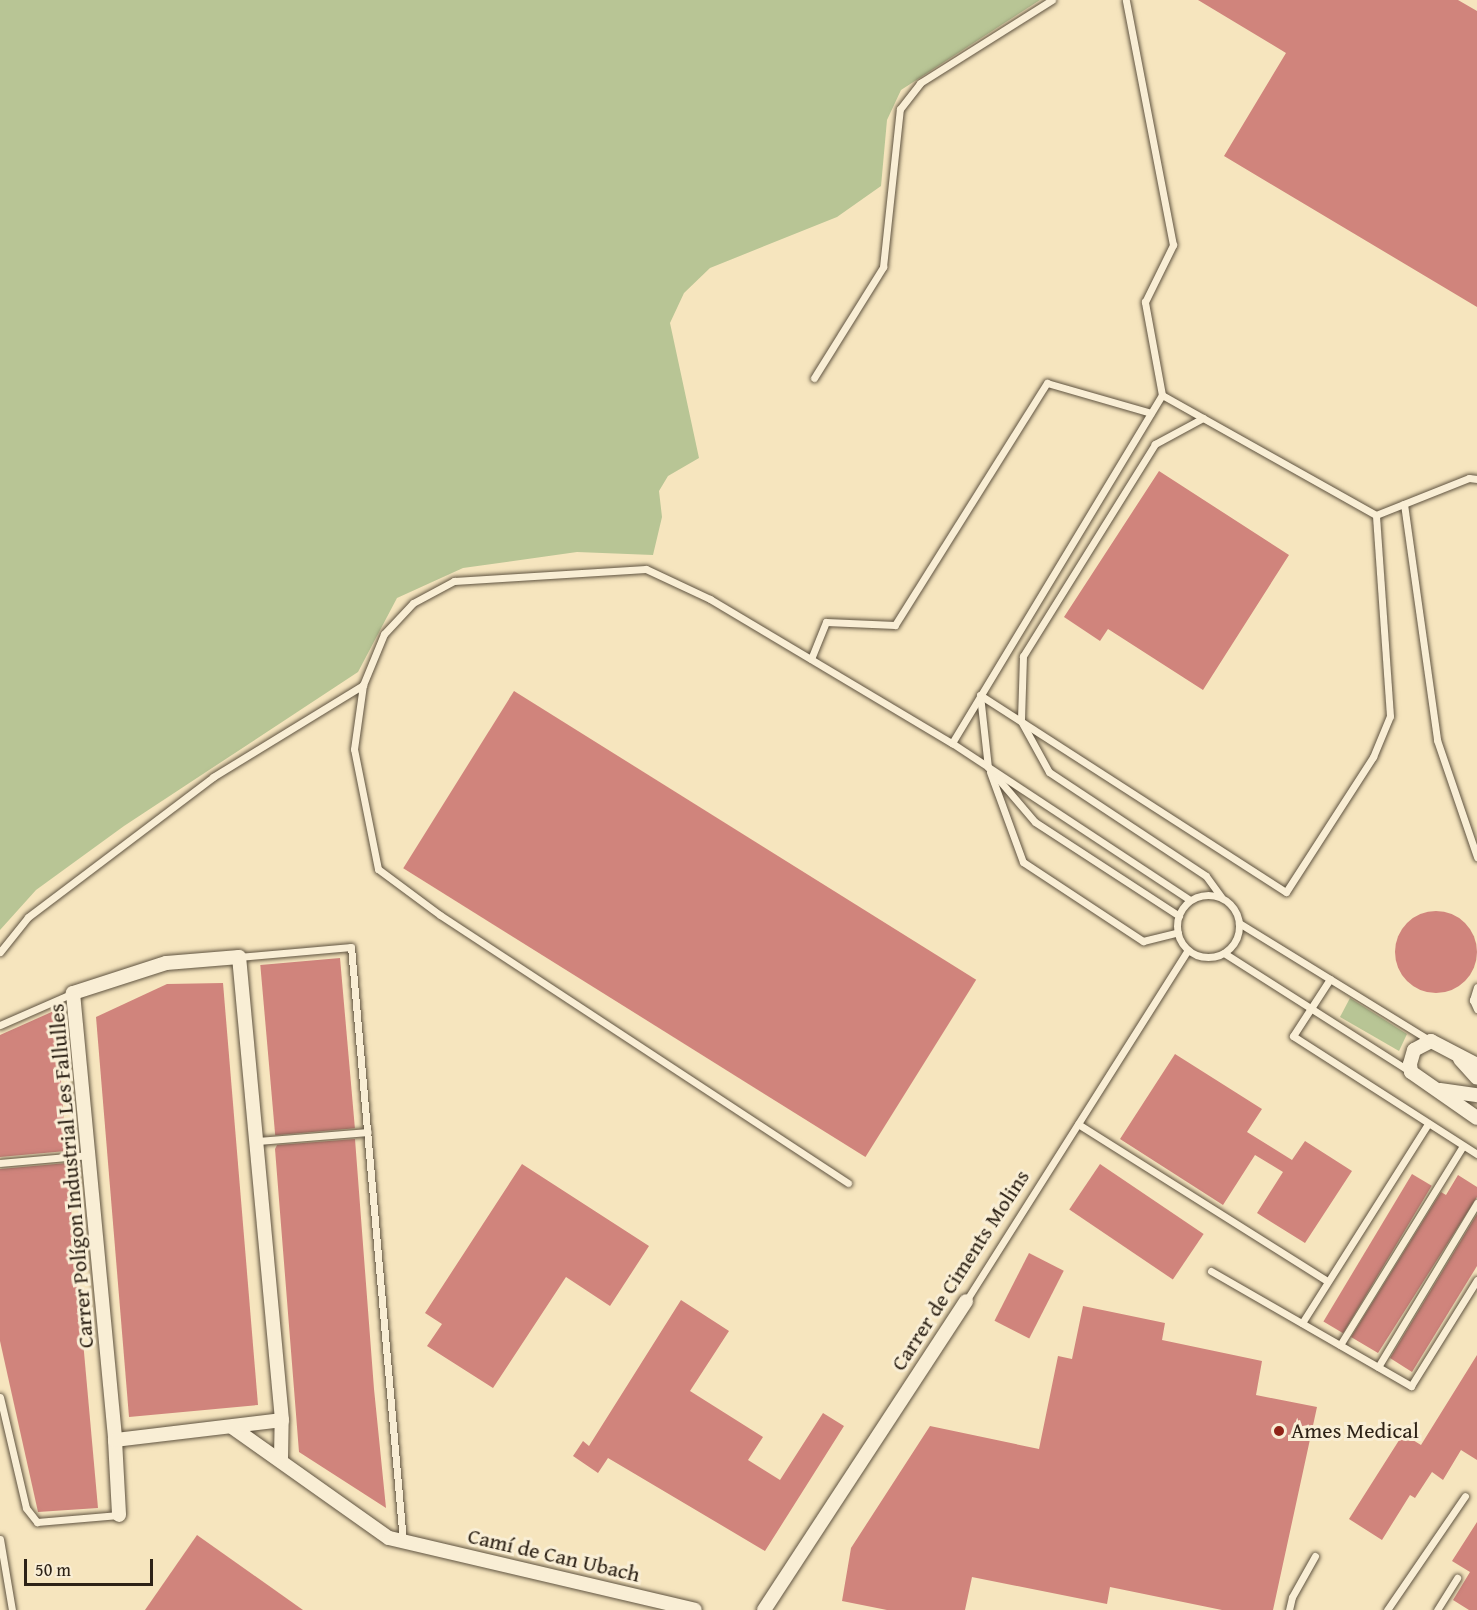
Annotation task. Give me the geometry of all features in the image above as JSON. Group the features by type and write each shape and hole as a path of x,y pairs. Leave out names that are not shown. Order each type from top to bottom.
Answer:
{"street":[{"name":"Carrer Polígon Industrial Les Fallulles","path":"119,1515 115,1440 73,993 166,963 239,957"},
{"path":"239,957 258,1141 282,1420 281,1459"},
{"path":"1477,1065 1459,1058 1431,1041 1414,1050 1411,1072 1477,1118"},
{"path":"1459,1058 1477,1078"},
{"path":"1438,1089 1477,1095"},
{"name":"Carrer de Ciments Molins","path":"764,1610 966,1301"},
{"path":"115,1440 282,1420"},
{"path":"232,1427 281,1459 389,1538 403,1541"},
{"name":"Camí de Can Ubach","path":"403,1541 695,1610"}],"lane":[{"path":"814,378 883,267 900,109 920,83 1052,0"},
{"path":"952,743 1162,395 1144,302 1173,245 1126,0"},
{"path":"811,659 826,622 895,625 1047,382 1151,413"},
{"path":"1162,395 1376,515"},
{"path":"1203,418 1155,444 1023,656 1021,721 1049,772 1206,876 1221,897"},
{"path":"1376,515 1469,478 1477,479"},
{"path":"1404,504 1437,740 1477,857"},
{"path":"981,695 1286,892 1373,757 1390,716 1376,515"},
{"path":"849,1183 440,915 378,869 354,749 363,685 384,634 412,603 454,581 646,569 710,599 952,743 1190,900"},
{"path":"0,952 28,917 213,777 363,685"},
{"path":"981,695 988,767 1023,862 1143,941 1178,932"},
{"path":"988,767 1035,822 1179,916"},
{"path":"1239,923 1235,942 1224,953 1208,957 1188,950 1178,932 1179,916 1190,900 1209,894 1221,897 1230,903 1239,923 1431,1041"},
{"path":"239,957 351,947 403,1541"},
{"name":"Carrer de Ciments Molins","path":"966,1301 1188,950"},
{"path":"1224,953 1411,1072"},
{"path":"1330,979 1293,1036 1477,1154"},
{"path":"1477,987 1473,1000 1477,1009"},
{"path":"0,1025 73,993"},
{"path":"1078,1124 1327,1281"},
{"path":"1302,1323 1428,1124"},
{"path":"258,1141 368,1132"},
{"path":"1340,1345 1463,1146"},
{"path":"0,1163 89,1155"},
{"path":"1378,1367 1477,1203"},
{"path":"1211,1271 1411,1386 1477,1280"},
{"path":"0,1397 26,1508 37,1522 119,1515"},
{"path":"1387,1610 1465,1496"},
{"path":"0,1539 12,1610"},
{"path":"1289,1610 1292,1597 1315,1556"},
{"path":"1437,1610 1457,1578"}],"green space":[{"path":"0,0 1040,0 901,90 887,120 881,186 837,217 710,268 684,293 670,323 699,458 668,476 659,491 662,517 653,555 577,552 463,568 397,598 358,672 124,826 36,890 0,930"},
{"path":"1350,998 1407,1034 1399,1051 1340,1017"}],"building":[{"path":"1198,0 1458,0 1477,11 1477,307 1224,156 1286,53"},
{"path":"1159,471 1289,555 1203,690 1108,629 1100,641 1064,617"},
{"path":"514,691 976,980 865,1157 403,868"},
{"path":"1436,911 1452,914 1465,923 1474,936 1477,952 1474,968 1465,981 1452,990 1436,993 1420,990 1407,981 1398,968 1395,952 1398,936 1407,923 1420,914"},
{"path":"340,958 355,1128 275,1135 260,965"},
{"path":"223,983 258,1405 129,1417 96,1017 167,984"},
{"path":"56,1010 66,1151 0,1157 0,1035"},
{"path":"1175,1054 1262,1109 1247,1132 1292,1160 1305,1141 1352,1171 1305,1243 1257,1213 1283,1172 1255,1155 1223,1205 1120,1139"},
{"path":"355,1139 374,1389 386,1508 299,1452 275,1149 277,1145"},
{"path":"67,1163 98,1508 38,1512 0,1341 0,1169"},
{"path":"522,1164 649,1246 610,1306 566,1277 493,1388 427,1346 442,1324 425,1313"},
{"path":"1100,1164 1204,1234 1173,1279 1069,1210"},
{"path":"1412,1174 1432,1186 1343,1333 1323,1321"},
{"path":"1458,1175 1477,1187 1477,1197 1378,1353 1351,1337 1441,1192 1446,1195"},
{"path":"1477,1214 1477,1266 1412,1372 1390,1358"},
{"path":"1029,1253 1064,1271 1029,1338 994,1321"},
{"path":"681,1300 729,1331 690,1391 763,1437 748,1460 780,1480 823,1413 844,1426 765,1551 608,1458 598,1473 573,1456 583,1441 589,1446"},
{"path":"1083,1306 1165,1323 1162,1340 1262,1361 1256,1395 1317,1407 1273,1610 1222,1610 1110,1587 1107,1604 972,1577 965,1610 887,1610 842,1601 851,1548 930,1426 1039,1449 1058,1356 1072,1359"},
{"path":"1477,1355 1477,1460 1461,1450 1443,1480 1432,1472 1415,1498 1410,1495 1382,1540 1349,1519 1403,1434 1421,1445"},
{"path":"1477,1522 1477,1610 1469,1610 1453,1600 1470,1572 1452,1561"},
{"path":"197,1535 303,1610 145,1610"}],"place":[{"name":"Ames Medical","path":"1279,1431"}]}
